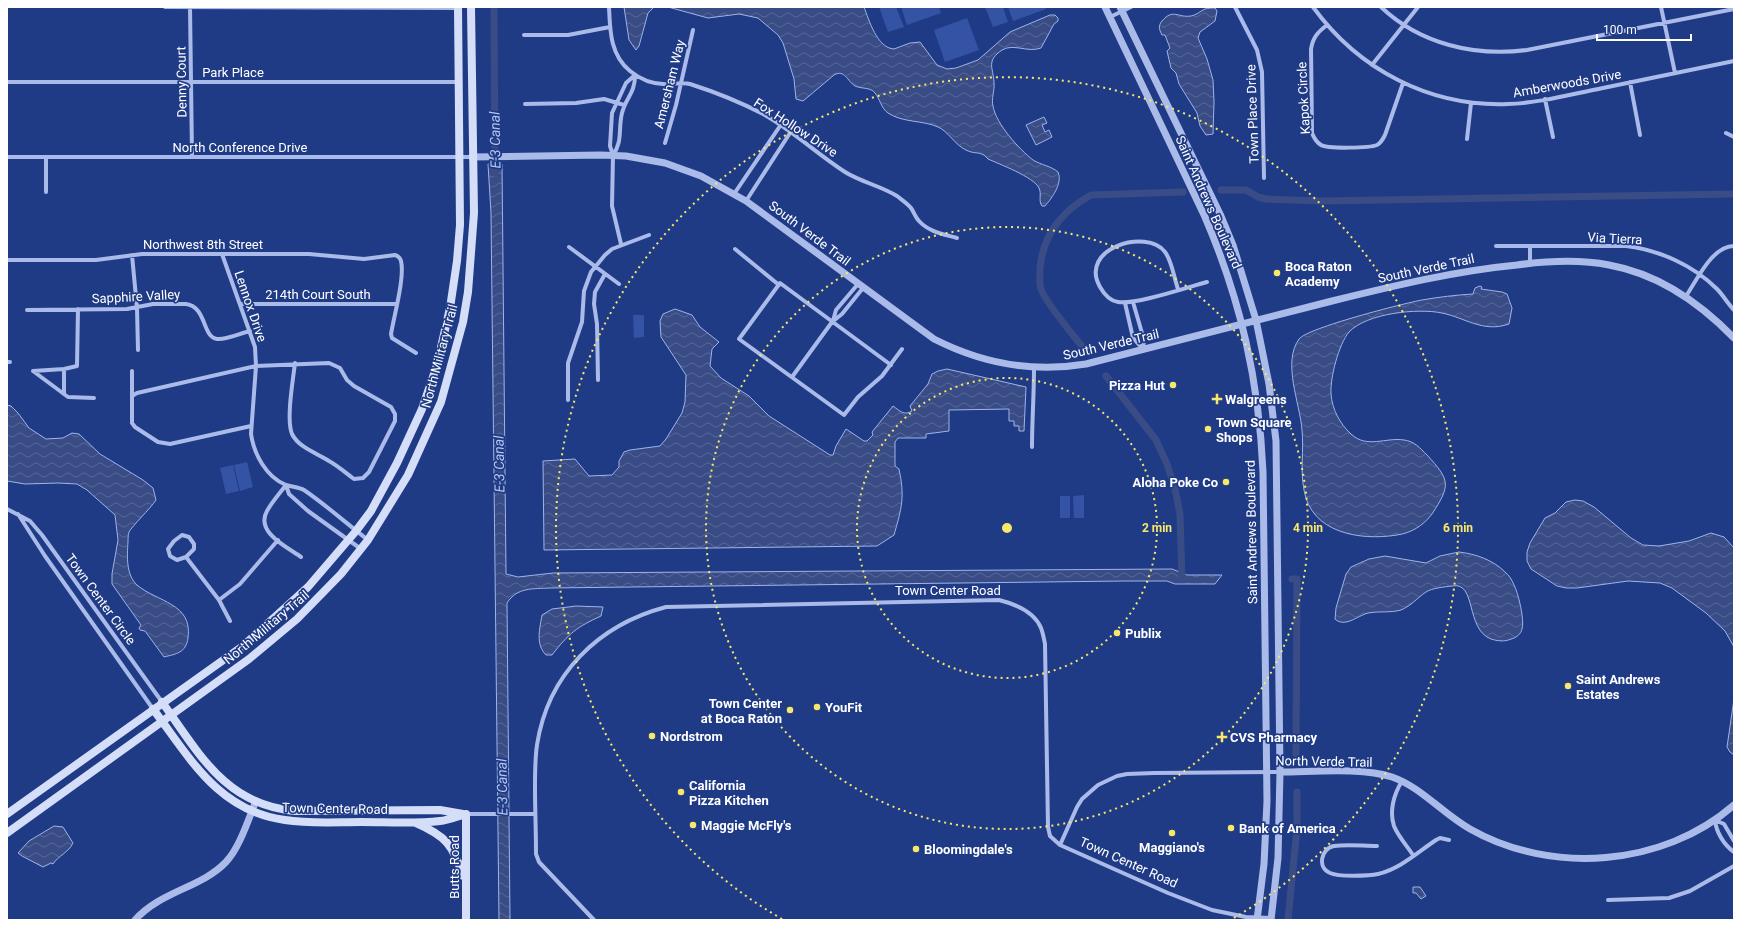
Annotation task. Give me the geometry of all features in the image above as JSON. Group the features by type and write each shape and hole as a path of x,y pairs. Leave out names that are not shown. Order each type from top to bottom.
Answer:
{"main road":[{"name":"North Military Trail","path":"8,814 162,702 243,646 308,587 356,531 371,511 400,456 422,408 436,365 450,308 457,261 460,225 458,8"},
{"name":"North Military Trail","path":"7,833 250,659 297,619 341,574 368,540 408,475 441,402 463,322 471,264 474,213 470,9"},
{"name":"Town Center Road","path":"162,702 206,765 238,791 256,801 276,808 296,810 440,810 466,814"},
{"name":"Town Center Road","path":"153,709 195,767 207,781 232,801 252,811 277,819 300,822 440,821 466,814"},
{"name":"Butts Road","path":"466,814 466,920"},
{"path":"414,821 432,830 447,842 454,852 465,884"}],"street":[{"path":"165,7 458,8"},
{"name":"Denny Court","path":"190,7 192,156"},
{"name":"Fox Hollow Drive","path":"609,7 611,39 617,56 622,64 635,76 652,83 689,84 724,96 764,115 850,175 895,195 912,208 919,220 926,227 957,238"},
{"path":"1110,17 1121,9 1131,7"},
{"name":"Town Place Drive","path":"1235,7 1257,50 1262,72 1264,178"},
{"name":"Amberwoods Drive","path":"1313,7 1342,41 1372,65 1403,83 1437,96 1471,103 1508,104 1545,99 1734,61"},
{"path":"1381,7 1403,24 1428,38 1468,50 1497,53 1527,50 1734,9"},
{"path":"1372,65 1418,7"},
{"path":"1661,7 1675,73"},
{"name":"Saint Andrews Boulevard","path":"1108,8 1110,17 1205,217 1231,282 1243,323 1256,387 1262,462 1267,772 1264,864 1258,919"},
{"name":"Saint Andrews Boulevard","path":"1121,9 1221,216 1233,245 1256,320 1269,384 1276,441 1280,772 1278,858 1271,919"},
{"name":"Kapok Circle","path":"1327,25 1316,34 1311,49 1312,133 1320,144 1328,147 1371,146 1380,142 1385,136 1403,83"},
{"path":"524,35 568,35 610,27"},
{"name":"Amersham Way","path":"665,143 692,30"},
{"path":"621,244 612,206 613,155 610,146 612,113 626,83 635,76"},
{"path":"613,155 619,146 621,115 624,106 635,87 635,76"},
{"name":"Park Place","path":"7,82 458,82"},
{"path":"1630,82 1640,135"},
{"path":"525,104 576,103 604,99 624,106"},
{"path":"1545,99 1553,137"},
{"path":"1467,139 1471,103"},
{"path":"734,194 780,126"},
{"path":"746,201 790,133"},
{"path":"1726,133 1734,137"},
{"name":"South Verde Trail","path":"472,157 613,155 646,159 683,169 713,182 746,201 922,330 950,347 996,363 1034,368 1069,367 1086,364 1243,323 1428,278 1462,271 1530,263 1571,261 1614,266 1650,277 1686,296 1704,309 1734,338"},
{"path":"46,156 46,192"},
{"name":"North Conference Drive","path":"7,157 472,157"},
{"path":"568,400 568,363 582,322 584,291 587,281 595,266 604,255 621,244 649,235"},
{"path":"1178,289 1168,257 1156,244 1149,242 1126,243 1101,256 1095,269 1098,283 1106,296 1114,301 1125,303 1207,282"},
{"path":"569,246 619,284"},
{"name":"Via Tierra","path":"1496,246 1626,246 1641,248 1669,257 1700,275 1717,289 1734,310"},
{"path":"1530,246 1530,263"},
{"path":"1686,296 1715,254 1722,249 1734,246"},
{"path":"735,249 779,285 780,283 891,365"},
{"name":"Lennox Drive","path":"222,254 255,347 256,366 251,426 252,443 260,460 272,475 286,485 303,489 368,540"},
{"name":"Northwest 8th Street","path":"7,260 96,260 132,255 222,254 308,254 364,259 395,255 399,256 401,260 402,275 397,304"},
{"path":"132,255 137,308 138,350"},
{"path":"598,380 594,304 596,292 605,274"},
{"path":"779,285 740,339 844,415 858,397 876,383 891,365 902,348"},
{"path":"832,322 836,310 860,286"},
{"path":"792,377 832,322 842,314 860,286"},
{"path":"1133,302 1144,340 1143,349"},
{"path":"1125,303 1133,338 1143,349"},
{"name":"Sapphire Valley","path":"26,310 137,308 153,304 191,304 198,310 210,334 218,339 250,330"},
{"name":"214th Court South","path":"240,304 397,304"},
{"path":"397,304 391,334 392,338 416,353"},
{"path":"78,309 77,366 64,369 33,371 68,396 94,398"},
{"path":"132,396 137,393 256,366 295,363 329,363 337,366 347,380 354,386 391,407 395,414 395,421 369,472 363,478 354,479 330,461 301,444 294,438 290,429 290,420 295,363"},
{"path":"1032,447 1034,368"},
{"path":"64,369 64,394"},
{"path":"132,371 132,418 135,427 162,444 170,444 251,426"},
{"path":"1262,462 1276,461"},
{"path":"286,485 267,510 264,520 268,533 301,557"},
{"name":"Lennox Drive","path":"286,485 289,494 304,508 361,549"},
{"name":"Town Center Circle","path":"7,509 30,521 42,535 162,702"},
{"name":"Town Center Circle","path":"17,514 153,709"},
{"path":"182,535 189,537 194,544 194,549 186,557 177,560 170,556 168,549 174,541 182,535"},
{"path":"219,600 240,584 278,540"},
{"path":"186,557 219,600 230,621"},
{"path":"1264,599 1278,599"},
{"name":"Town Center Road","path":"594,920 539,862 536,854 535,814 537,745 543,719 557,686 587,649 600,638 638,616 666,607 1000,600 1018,605 1030,614 1041,627 1046,656 1048,828 1050,836 1060,845 1168,893 1212,910 1230,915 1258,919 1271,919"},
{"name":"North Verde Trail","path":"1060,845 1082,799 1098,785 1117,776 1127,774 1267,772 1377,773 1402,781 1421,793 1454,819 1481,835 1521,850 1554,857 1590,859 1609,858 1639,852 1680,838 1715,820 1734,805"},
{"path":"1402,781 1394,799 1394,826 1413,855"},
{"path":"135,920 151,905 211,873 224,863 235,850 256,801"},
{"name":"Town Center Road","path":"466,814 535,814"},
{"path":"1715,820 1724,824 1734,841"},
{"path":"1715,820 1716,829 1729,848 1734,852"},
{"path":"1377,846 1333,846 1324,853 1322,857 1323,865 1328,872 1332,874 1379,874 1398,867 1413,855 1440,838 1450,840"},
{"path":"1608,900 1655,900 1681,894 1698,887 1734,866"}],"shaded area":[{"path":"879,7 896,7 904,27 888,32"},
{"path":"901,7 939,7 941,13 907,25"},
{"path":"985,7 1003,7 1008,22 993,27"},
{"path":"1008,7 1046,7 1046,9 1013,21"},
{"path":"967,18 979,50 945,62 934,30"},
{"path":"633,315 644,315 644,337 634,338"},
{"path":"247,462 253,487 240,491 234,465"},
{"path":"233,465 239,491 226,494 220,468"},
{"path":"1084,495 1084,518 1074,518 1073,496"},
{"path":"1060,496 1070,496 1070,518 1060,518"}],"water":[{"path":"624,7 654,7 648,13 639,46 636,50 629,40"},
{"path":"668,7 864,7 874,32 883,44 894,49 910,43 920,42 937,65 947,69 956,68 978,60 1010,32 1050,15 1055,15 1058,18 1058,21 1054,24 1041,48 1007,48 997,54 992,61 992,64 994,85 993,103 995,113 1009,136 1027,155 1036,162 1058,172 1059,181 1056,190 1045,206 1042,206 1040,202 1039,188 1030,180 1016,171 988,159 983,154 962,148 938,127 926,123 906,120 888,113 873,91 855,86 846,76 841,73 834,75 803,101 796,99 794,79 783,43 778,35 758,18 739,14 708,18"},
{"path":"1215,8 1217,11 1215,21 1200,32 1198,38 1207,59 1213,80 1213,134 1206,135 1200,126 1197,113 1179,84 1176,73 1171,68 1167,51 1170,48 1165,35 1162,35 1161,33 1159,26 1169,15 1176,14 1191,16 1205,9"},
{"path":"1044,117 1047,123 1042,125 1045,132 1049,130 1052,137 1036,145 1026,125"},
{"path":"488,164 502,164 506,574 518,577 553,573 1172,569 1187,575 1222,575 1215,584 1175,584 1167,581 1125,581 550,588 521,591 507,603 510,920 499,920 491,213"},
{"path":"1480,286 1482,287 1481,289 1507,294 1512,308 1509,324 1491,327 1475,324 1442,313 1420,311 1407,312 1380,316 1368,320 1357,326 1345,337 1336,361 1331,387 1333,405 1340,421 1351,434 1364,441 1377,442 1397,439 1414,443 1427,455 1440,471 1444,477 1445,489 1432,514 1421,525 1407,533 1383,537 1368,537 1339,531 1327,525 1316,516 1308,505 1304,490 1301,419 1293,383 1292,371 1294,349 1299,339 1306,334 1357,316 1412,302 1473,294 1475,288"},
{"path":"675,309 692,315 700,327 719,342 712,349 710,366 721,378 749,396 769,416 830,455 833,455 836,446 846,429 864,441 867,441 873,435 872,432 893,406 904,413 912,411 910,406 928,384 932,374 947,369 1026,387 1024,431 1019,431 1019,426 1014,426 1014,421 1009,421 1009,409 949,410 949,431 926,434 926,438 898,438 895,442 895,466 899,469 901,479 901,509 894,535 877,546 544,550 543,461 575,459 589,476 612,475 619,467 619,461 624,452 660,446 682,413 685,402 686,375 661,337 660,321 663,314"},
{"path":"7,405 11,406 18,413 29,428 46,439 63,438 72,433 79,434 100,454 143,480 153,488 156,500 129,532 127,553 129,571 133,581 137,585 145,591 172,605 185,617 188,626 188,638 183,650 173,655 164,657 145,631 140,630 139,628 141,625 112,584 112,574 118,540 115,515 87,490 77,484 25,484 7,481"},
{"path":"1575,500 1583,501 1594,507 1631,538 1643,545 1659,546 1689,541 1711,533 1724,537 1734,548 1734,647 1725,631 1706,613 1672,588 1660,583 1628,581 1577,588 1566,588 1557,586 1531,569 1527,561 1527,552 1530,543 1545,518 1555,513 1566,502"},
{"path":"1459,552 1472,554 1490,561 1506,573 1510,578 1517,594 1523,620 1521,631 1516,637 1506,641 1498,641 1483,634 1477,626 1465,591 1460,586 1445,587 1429,591 1401,610 1368,613 1347,622 1335,619 1336,608 1346,574 1351,567 1369,559 1385,556 1426,563 1440,556"},
{"path":"576,606 603,607 601,616 574,631 563,641 552,655 546,655 540,646 539,641 539,630 542,615 552,609"},
{"path":"1734,699 1734,755 1727,747"},
{"path":"54,826 63,827 73,843 69,849 53,864 51,863 43,867 18,853 29,841"},
{"path":"1413,887 1420,887 1426,896 1421,899 1416,893 1413,893"}],"waterway":[{"name":"E-3 Canal","path":"494,7 495,173"},
{"path":"1221,190 1246,190 1258,197 1266,199 1322,201 1734,194"},
{"path":"1084,349 1043,295 1040,287 1040,268 1042,256 1045,245 1056,225 1071,209 1091,195 1183,192"},
{"path":"1106,376 1156,440 1167,464 1175,489 1180,514 1182,579"},
{"path":"1292,579 1297,579 1296,754"},
{"path":"1288,920 1297,828 1297,792"}],"place":[{"name":"Boca Raton Academy","path":"1277,273"},
{"name":"Pizza Hut","path":"1173,385"},
{"name":"Walgreens","path":"1217,399"},
{"name":"Town Square Shops","path":"1208,429"},
{"name":"Aloha Poke Co","path":"1226,482"},
{"name":"Publix","path":"1117,633"},
{"name":"Saint Andrews Estates","path":"1568,686"},
{"name":"YouFit","path":"817,707"},
{"name":"Town Center at Boca Raton","path":"790,710"},
{"name":"Nordstrom","path":"652,736"},
{"name":"CVS Pharmacy","path":"1222,737"},
{"name":"California Pizza Kitchen","path":"681,792"},
{"name":"Maggie McFly's","path":"693,825"},
{"name":"Bank of America","path":"1231,828"},
{"name":"Maggiano's","path":"1172,833"},
{"name":"Bloomingdale's","path":"916,849"}]}
